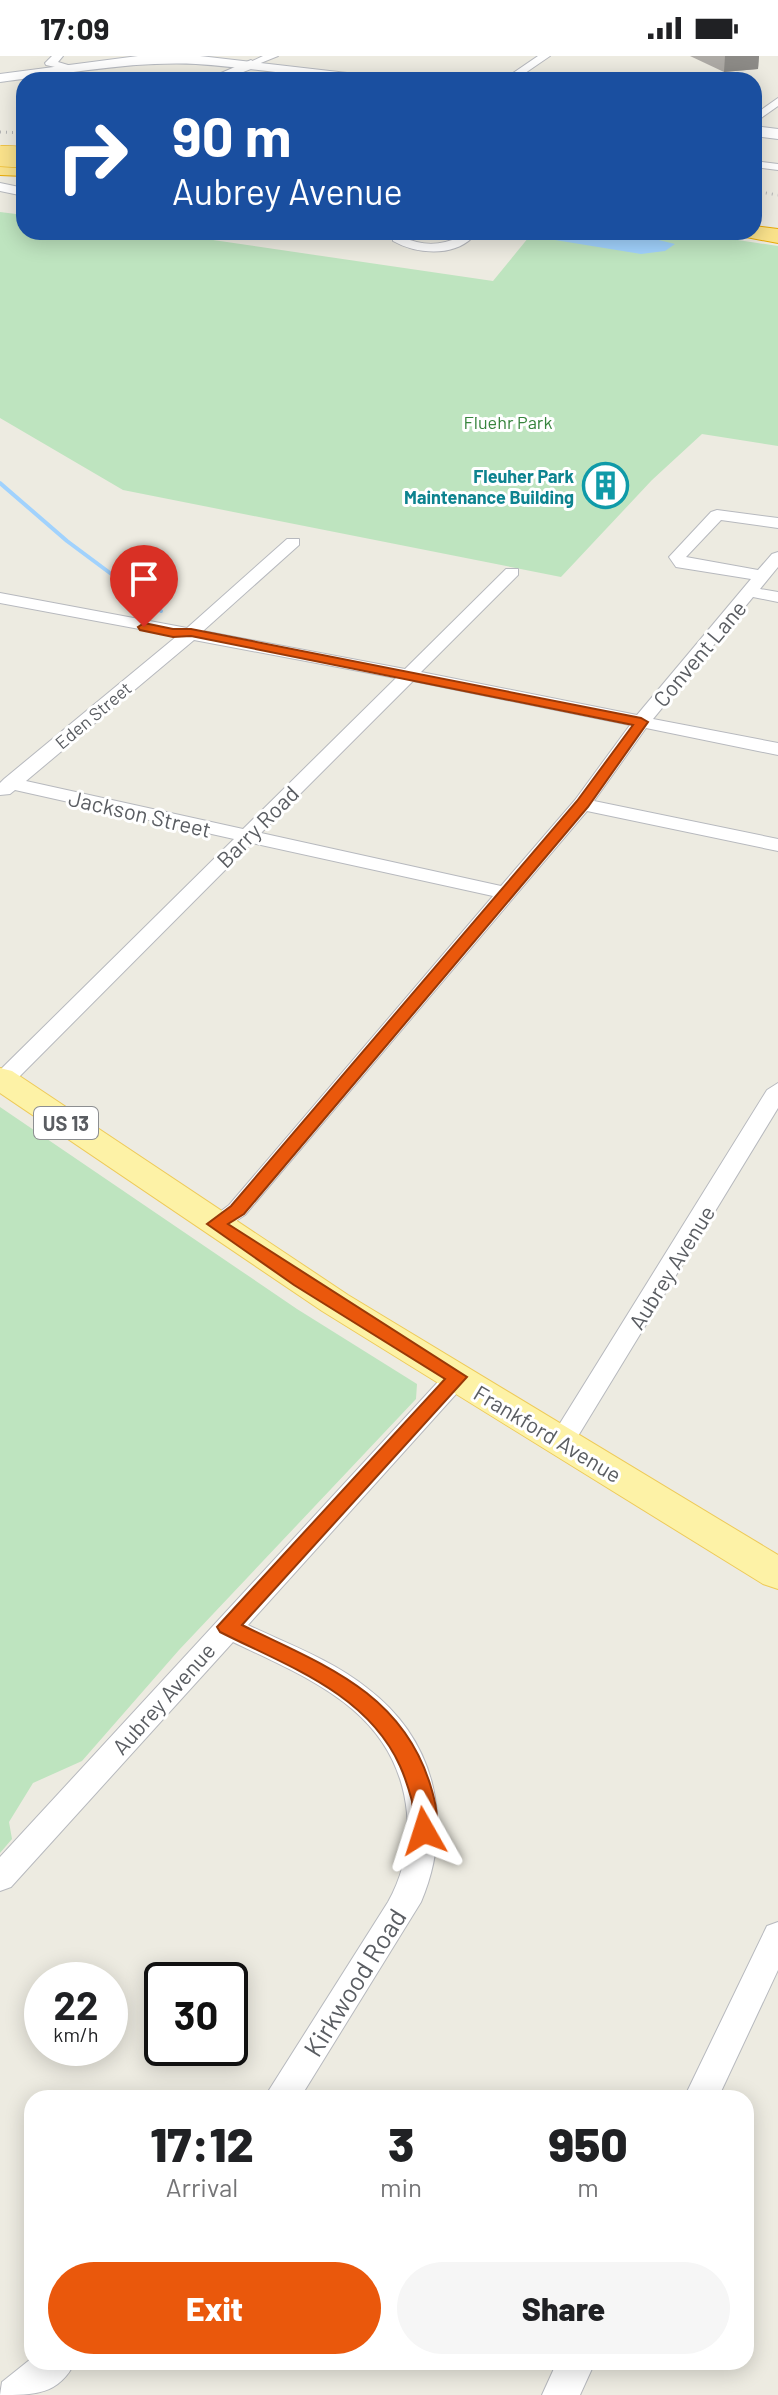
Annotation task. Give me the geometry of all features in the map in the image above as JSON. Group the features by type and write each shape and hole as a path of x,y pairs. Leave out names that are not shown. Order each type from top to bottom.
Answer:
{"main road":[{"path":"43,72 141,60 251,64 312,72"},
{"path":"177,60 217,68 217,72"},
{"name":"Frankford Avenue","path":"2,1079 301,1281 778,1574"}],"street":[{"path":"58,56 50,63 73,68"},
{"path":"50,71 41,62 58,56"},
{"path":"231,72 273,56"},
{"path":"520,72 545,56"},
{"path":"762,114 778,101"},
{"path":"400,240 428,246 463,240"},
{"path":"778,523 717,515 677,557 682,564 757,584 778,597"},
{"name":"Eden Street","path":"5,788 191,633 293,542"},
{"name":"Convent Lane","path":"216,1224 237,1210 582,804 641,722 778,557"},
{"name":"Barry Road","path":"2,1079 512,572"},
{"path":"0,598 778,749"},
{"name":"Jackson Street","path":"5,788 504,893"},
{"path":"582,804 778,845"},
{"name":"Aubrey Avenue","path":"562,1441 778,1090"},
{"name":"Aubrey Avenue","path":"0,1878 457,1377"},
{"name":"Kirkwood Road","path":"228,1627 341,1684 370,1707 397,1736 414,1769 424,1803 420,1860 406,1900 286,2090"},
{"path":"705,2090 778,1935"},
{"path":"15,2395 46,2370"},
{"path":"561,2395 572,2370"}],"green space":[{"name":"Fluehr Park","path":"0,212 16,214 16,240 213,240 493,281 526,240 738,240 778,246 778,446 702,434 652,480 561,577 123,490 0,418"},
{"path":"0,1107 297,1309 417,1384 416,1399 179,1650 82,1761 33,1783 9,1822 12,1839 0,1853"}],"water":[{"path":"555,240 659,240 675,244 665,251 641,254"}],"waterway":[{"path":"0,483 67,541 161,611"}],"railway":[{"path":"0,132 16,133"},
{"path":"762,192 778,195"}],"place":[{"name":"Fleuher Park Maintenance Building","path":"605,486"}],"route":[{"path":"144,627 191,633 641,722 582,804 237,1210 216,1224 335,1303 457,1377 228,1627 341,1684 370,1707 397,1736 414,1769 424,1803 424,1831"}]}
